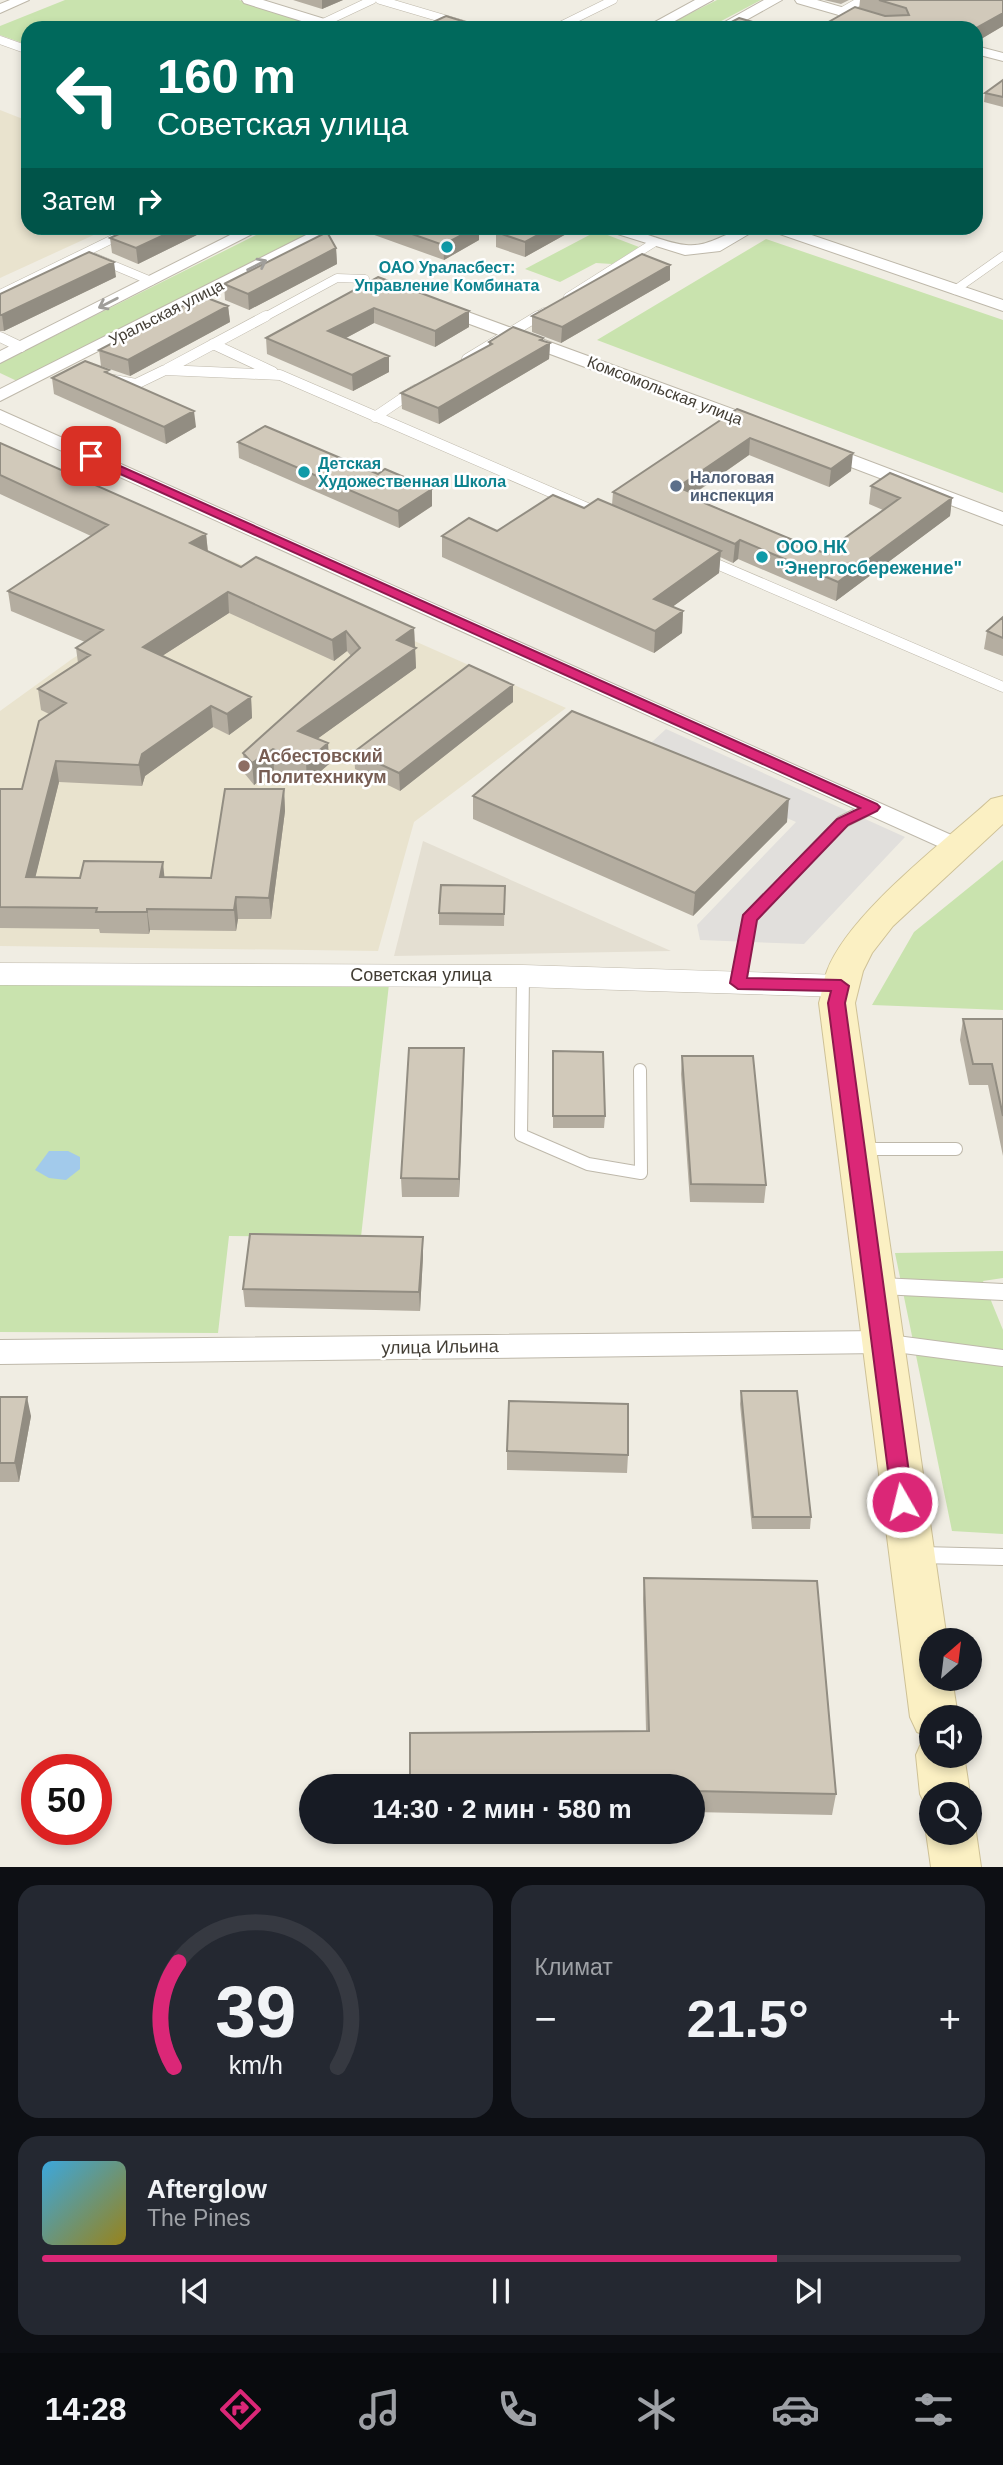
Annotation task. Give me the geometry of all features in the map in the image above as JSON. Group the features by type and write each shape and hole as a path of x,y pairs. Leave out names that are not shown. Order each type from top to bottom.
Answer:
{"main road":[{"path":"932,1705 873,1285 837,1003 845,971 857,948 881,918 1003,806"},
{"path":"953,1845 956,1867"}],"street":[{"path":"0,9 22,0"},
{"path":"249,0 317,21"},
{"path":"665,21 706,0"},
{"path":"734,21 775,0"},
{"path":"802,0 874,21"},
{"path":"983,52 1003,57"},
{"name":"Уральская улица","path":"0,358 242,235"},
{"name":"Уральская улица","path":"0,396 74,363 319,235"},
{"path":"634,235 685,250 706,249 736,235"},
{"path":"797,235 1003,306"},
{"name":"Комсомольская улица","path":"426,301 776,431"},
{"path":"0,416 959,847"},
{"path":"802,441 1003,519"},
{"name":"Советская улица","path":"0,974 523,976 841,986"},
{"name":"улица Ильина","path":"0,1352 881,1342"}],"lane":[{"path":"327,21 372,0"},
{"path":"380,0 451,21"},
{"path":"572,21 613,0"},
{"path":"841,12 863,0"},
{"path":"0,40 21,48"},
{"path":"0,294 121,235"},
{"path":"455,365 654,242"},
{"path":"84,253 151,281"},
{"path":"955,290 1003,256"},
{"path":"100,374 136,384 338,278 371,281"},
{"path":"0,337 21,347"},
{"path":"213,344 606,516"},
{"path":"165,370 280,375"},
{"path":"375,417 421,386"},
{"path":"696,555 1003,687"},
{"path":"738,983 749,918 842,822 872,807"},
{"path":"523,976 521,1135 588,1164 641,1173 640,1070"},
{"path":"855,1149 956,1149"},
{"path":"873,1285 1003,1292"},
{"path":"881,1342 1003,1358"},
{"path":"910,1555 1003,1557"}],"shaded area":[{"path":"0,110 21,118 21,235 94,235 0,278"},
{"name":"Асбестовский Политехникум","path":"229,559 566,708 414,822 378,951 0,946 0,711 72,659"},
{"path":"666,729 905,837 804,944 700,940 697,925 796,822 639,754"},
{"path":"423,841 671,951 394,956"}],"green space":[{"path":"65,0 239,0 309,21 21,21 21,42 0,35 0,26"},
{"path":"717,0 761,0 721,21 675,21"},
{"path":"256,235 305,235 17,381 0,373 0,363"},
{"path":"589,235 608,235 639,247 612,264 596,263 560,282 525,269"},
{"path":"766,239 1003,320 1003,493 597,340"},
{"path":"1003,860 1003,1010 872,1005 914,932"},
{"path":"0,981 389,984 361,1237 229,1236 218,1333 0,1332"},
{"path":"1003,1251 1003,1278 983,1281 1003,1330 1003,1534 952,1531 895,1253"}],"water":[{"path":"49,1151 68,1151 80,1157 80,1169 66,1180 49,1178 35,1170"}],"building":[{"path":"879,0 1003,0 1003,13 983,24 983,21 830,21 855,7 885,16 909,15 906,8"},
{"path":"446,16 462,21 435,21"},
{"path":"1003,80 1003,97 985,93"},
{"path":"117,235 164,235 136,248 110,238"},
{"path":"321,235 329,235 336,248 248,294 224,284"},
{"path":"415,235 462,235 443,245"},
{"path":"505,235 538,235 525,242"},
{"path":"89,252 114,262 0,315 0,294"},
{"path":"642,254 670,265 562,327 532,316"},
{"path":"378,277 469,311 435,331 374,308 328,331 389,356 352,375 266,338"},
{"path":"202,296 228,306 128,360 99,350"},
{"path":"513,327 550,343 438,408 401,393 492,344 489,342"},
{"path":"85,361 194,411 164,427 52,378"},
{"path":"737,409 853,453 831,469 750,438 678,487 706,499 702,502 824,553 900,498 871,486 890,473 952,498 838,582 740,540 735,544 613,492"},
{"path":"265,426 378,474 385,469 432,489 398,511 238,442"},
{"path":"0,443 206,534 190,543 241,567 256,557 414,628 397,640 416,648 298,731 328,743 306,762 273,749 252,763 243,753 360,648 346,631 332,640 228,592 143,647 251,697 227,714 211,706 142,754 139,765 56,761 26,877 80,878 84,861 163,862 160,877 211,878 225,789 284,789 269,898 236,897 234,910 147,909 147,912 96,912 97,908 0,907 0,789 22,789 39,721 66,703 38,689 90,655 76,648 103,630 8,591 108,525 0,475"},
{"path":"553,495 584,508 598,499 721,551 654,599 683,611 655,631 442,536 469,518 497,531"},
{"path":"1003,617 1003,638 987,631"},
{"path":"469,665 513,685 399,773 354,752"},
{"path":"572,711 789,799 695,893 473,796"},
{"path":"441,885 505,886 504,914 439,913"},
{"path":"963,1019 1003,1019 1003,1116 992,1064 973,1064"},
{"path":"409,1048 464,1048 459,1179 401,1178"},
{"path":"553,1051 603,1052 605,1116 553,1116"},
{"path":"682,1056 753,1056 766,1185 691,1184"},
{"path":"250,1234 423,1237 419,1292 243,1289"},
{"path":"741,1391 797,1391 811,1517 753,1517"},
{"path":"0,1397 27,1397 15,1463 0,1463"},
{"path":"509,1401 628,1404 628,1455 507,1451"},
{"path":"644,1578 817,1581 836,1794 705,1791 705,1774 410,1774 410,1733 649,1731"}],"place":[{"name":"ОАО Ураласбест: Управление Комбината","path":"447,247"},
{"name":"Детская Художественная Школа","path":"304,472"},
{"name":"Налоговая инспекция","path":"676,486"},
{"name":"ООО НК \"Энергосбережение\"","path":"762,557"},
{"name":"Асбестовский Политехникум","path":"244,766"}],"route":[{"path":"91,456 872,807 842,822 749,918 738,983 841,986 837,1003 902,1502"}]}
